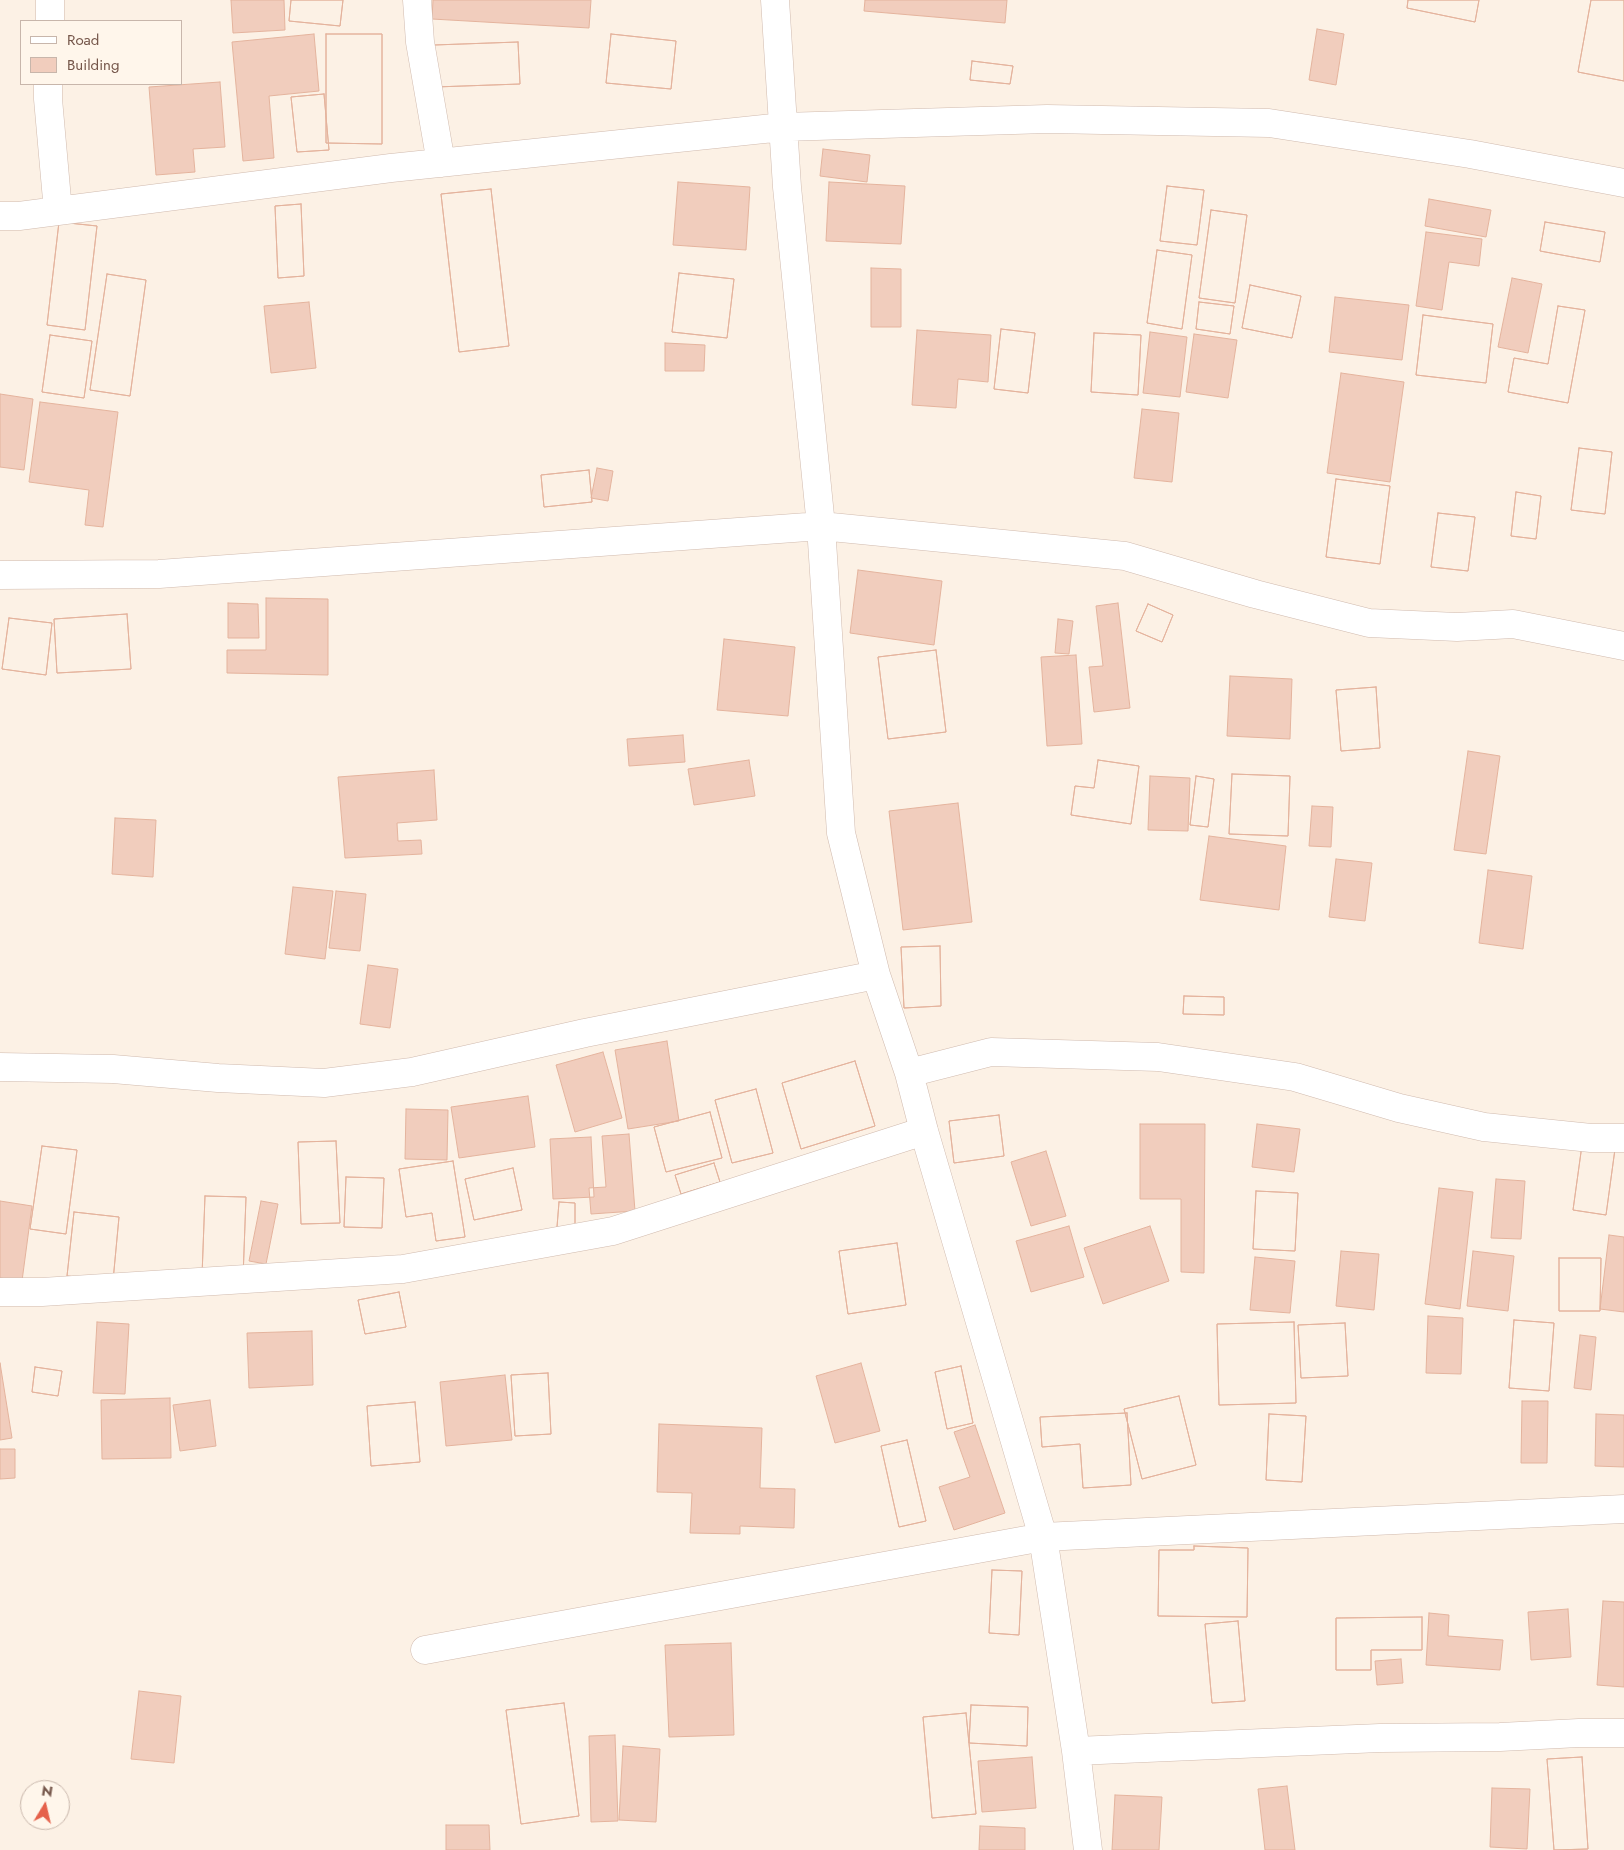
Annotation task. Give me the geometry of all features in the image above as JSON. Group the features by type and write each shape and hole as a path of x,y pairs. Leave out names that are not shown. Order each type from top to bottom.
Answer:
{"street":[{"path":"50,0 50,20"},
{"path":"417,0 420,42 441,164"},
{"path":"775,0 787,187 821,526 841,833 876,976 908,1074 1042,1537 1076,1752 1088,1850"},
{"path":"48,85 58,211"},
{"path":"0,216 19,216 441,164 783,127 1047,119 1269,123 1470,154 1624,183"},
{"path":"0,575 159,574 821,526 1125,556 1255,594 1369,623 1457,627 1514,624 1624,646"},
{"path":"0,1067 113,1069 218,1078 324,1083 412,1072 585,1033 876,976"},
{"path":"908,1074 991,1052 1158,1057 1295,1077 1399,1108 1484,1126 1591,1138 1624,1138"},
{"path":"0,1292 42,1292 413,1267 613,1231 924,1131"},
{"path":"425,1650 1042,1537 1624,1509"},
{"path":"1076,1752 1380,1738 1500,1737 1579,1732 1624,1733"}],"building":[{"path":"231,0 284,0 285,30 233,33"},
{"path":"291,0 343,0 340,26 289,21"},
{"path":"291,0 343,0 340,26 289,21"},
{"path":"433,0 591,0 589,28 432,19"},
{"path":"865,0 1007,0 1005,23 864,11"},
{"path":"1408,0 1479,0 1475,22 1407,8"},
{"path":"1408,0 1479,0 1475,22 1407,8"},
{"path":"1591,0 1624,0 1624,81 1578,72"},
{"path":"1591,0 1624,0 1624,81 1578,72"},
{"path":"1317,29 1344,34 1336,85 1309,80"},
{"path":"314,34 319,91 269,96 274,158 243,161 232,42"},
{"path":"326,34 382,34 382,144 326,143"},
{"path":"326,34 382,34 382,144 326,143"},
{"path":"611,34 676,41 671,89 606,83"},
{"path":"611,34 676,41 671,89 606,83"},
{"path":"518,42 520,84 435,87 434,45"},
{"path":"518,42 520,84 435,87 434,45"},
{"path":"972,61 1013,66 1010,84 970,80"},
{"path":"972,61 1013,66 1010,84 970,80"},
{"path":"220,82 225,147 193,149 195,172 156,175 149,87"},
{"path":"324,94 329,150 297,152 291,97"},
{"path":"324,94 329,150 297,152 291,97"},
{"path":"823,149 870,155 867,182 820,176"},
{"path":"678,182 750,187 746,250 673,245"},
{"path":"829,182 905,186 901,244 826,241"},
{"path":"1167,186 1204,190 1197,245 1160,241"},
{"path":"1167,186 1204,190 1197,245 1160,241"},
{"path":"491,189 509,346 459,352 441,194"},
{"path":"491,189 509,346 459,352 441,194"},
{"path":"1429,199 1491,210 1486,237 1425,226"},
{"path":"301,204 304,276 278,278 275,206"},
{"path":"301,204 304,276 278,278 275,206"},
{"path":"1211,210 1247,215 1235,303 1199,298"},
{"path":"1211,210 1247,215 1235,303 1199,298"},
{"path":"59,222 97,226 85,330 47,325"},
{"path":"59,222 97,226 85,330 47,325"},
{"path":"1545,222 1605,232 1600,262 1540,251"},
{"path":"1545,222 1605,232 1600,262 1540,251"},
{"path":"1426,232 1482,239 1479,266 1449,262 1442,310 1416,306"},
{"path":"1157,250 1192,255 1182,329 1147,323"},
{"path":"1157,250 1192,255 1182,329 1147,323"},
{"path":"871,268 901,269 901,327 871,327"},
{"path":"679,273 734,279 727,338 672,332"},
{"path":"679,273 734,279 727,338 672,332"},
{"path":"107,274 146,280 130,396 90,390"},
{"path":"107,274 146,280 130,396 90,390"},
{"path":"1512,278 1542,284 1528,353 1498,347"},
{"path":"1250,285 1301,296 1292,338 1242,328"},
{"path":"1250,285 1301,296 1292,338 1242,328"},
{"path":"1335,297 1409,305 1402,360 1329,352"},
{"path":"309,302 316,368 271,373 264,306"},
{"path":"1199,302 1234,306 1230,334 1196,329"},
{"path":"1199,302 1234,306 1230,334 1196,329"},
{"path":"1558,306 1585,310 1568,403 1508,392 1514,358 1548,364"},
{"path":"1558,306 1585,310 1568,403 1508,392 1514,358 1548,364"},
{"path":"1423,315 1493,324 1486,383 1416,375"},
{"path":"1423,315 1493,324 1486,383 1416,375"},
{"path":"1001,329 1035,333 1028,393 994,389"},
{"path":"1001,329 1035,333 1028,393 994,389"},
{"path":"917,330 991,335 988,382 958,379 956,408 912,405"},
{"path":"1150,332 1187,337 1180,397 1143,393"},
{"path":"1094,333 1141,335 1138,395 1091,392"},
{"path":"1094,333 1141,335 1138,395 1091,392"},
{"path":"1194,334 1237,340 1228,398 1186,392"},
{"path":"50,335 92,341 84,398 42,392"},
{"path":"50,335 92,341 84,398 42,392"},
{"path":"665,343 705,345 704,371 665,371"},
{"path":"1341,373 1404,382 1390,482 1327,473"},
{"path":"0,394 33,399 24,470 0,467"},
{"path":"40,402 118,412 103,527 85,525 89,490 29,482"},
{"path":"1142,409 1179,413 1172,482 1134,478"},
{"path":"1579,448 1612,452 1605,514 1571,510"},
{"path":"1579,448 1612,452 1605,514 1571,510"},
{"path":"597,468 613,471 608,501 591,498"},
{"path":"589,470 592,502 544,507 541,475"},
{"path":"589,470 592,502 544,507 541,475"},
{"path":"1336,479 1390,486 1380,564 1326,557"},
{"path":"1336,479 1390,486 1380,564 1326,557"},
{"path":"1516,492 1541,496 1536,539 1511,536"},
{"path":"1516,492 1541,496 1536,539 1511,536"},
{"path":"1438,513 1475,517 1468,571 1431,567"},
{"path":"1438,513 1475,517 1468,571 1431,567"},
{"path":"858,570 942,581 934,645 850,633"},
{"path":"266,598 328,599 328,675 227,673 227,650 266,650"},
{"path":"228,603 258,604 259,638 228,638"},
{"path":"1118,603 1130,708 1094,712 1089,667 1103,666 1096,606"},
{"path":"1148,604 1173,615 1162,642 1136,631"},
{"path":"1148,604 1173,615 1162,642 1136,631"},
{"path":"127,614 131,669 57,673 54,619"},
{"path":"127,614 131,669 57,673 54,619"},
{"path":"9,618 52,623 46,675 2,669"},
{"path":"9,618 52,623 46,675 2,669"},
{"path":"1058,619 1073,621 1069,654 1055,653"},
{"path":"724,639 795,647 788,716 717,710"},
{"path":"936,650 946,732 888,739 878,657"},
{"path":"936,650 946,732 888,739 878,657"},
{"path":"1076,655 1082,744 1047,746 1041,657"},
{"path":"1230,676 1292,679 1290,739 1227,736"},
{"path":"1376,687 1380,748 1341,751 1336,690"},
{"path":"1376,687 1380,748 1341,751 1336,690"},
{"path":"683,735 685,762 629,766 627,739"},
{"path":"1468,751 1500,756 1486,854 1454,850"},
{"path":"749,760 755,796 694,805 688,769"},
{"path":"1098,760 1139,766 1131,824 1071,815 1075,786 1094,788"},
{"path":"1098,760 1139,766 1131,824 1071,815 1075,786 1094,788"},
{"path":"434,770 437,820 397,823 398,841 421,840 422,854 345,858 338,777"},
{"path":"1232,774 1290,776 1288,836 1229,834"},
{"path":"1232,774 1290,776 1288,836 1229,834"},
{"path":"1150,776 1190,778 1188,831 1148,830"},
{"path":"1196,776 1214,779 1208,827 1190,825"},
{"path":"1196,776 1214,779 1208,827 1190,825"},
{"path":"958,803 972,922 903,930 889,811"},
{"path":"1312,806 1333,807 1331,847 1309,846"},
{"path":"115,818 156,820 153,877 112,874"},
{"path":"1209,836 1286,846 1279,910 1200,900"},
{"path":"1336,859 1372,863 1365,921 1329,917"},
{"path":"1488,870 1532,876 1523,949 1479,943"},
{"path":"293,887 333,891 325,959 285,954"},
{"path":"336,891 366,894 360,951 329,948"},
{"path":"940,946 941,1006 904,1008 901,947"},
{"path":"940,946 941,1006 904,1008 901,947"},
{"path":"368,965 398,969 390,1028 360,1024"},
{"path":"1184,996 1224,997 1224,1015 1183,1014"},
{"path":"1184,996 1224,997 1224,1015 1183,1014"},
{"path":"667,1041 679,1121 628,1129 615,1050"},
{"path":"603,1052 622,1118 575,1132 556,1065"},
{"path":"855,1061 875,1126 801,1149 782,1083"},
{"path":"855,1061 875,1126 801,1149 782,1083"},
{"path":"756,1089 773,1153 732,1163 715,1100"},
{"path":"756,1089 773,1153 732,1163 715,1100"},
{"path":"528,1096 535,1147 459,1158 451,1107"},
{"path":"406,1109 448,1110 447,1160 405,1159"},
{"path":"710,1112 722,1158 666,1172 654,1127"},
{"path":"710,1112 722,1158 666,1172 654,1127"},
{"path":"999,1115 1004,1156 954,1163 949,1121"},
{"path":"999,1115 1004,1156 954,1163 949,1121"},
{"path":"1140,1124 1205,1124 1204,1273 1181,1272 1181,1199 1140,1199"},
{"path":"1257,1124 1300,1129 1294,1172 1252,1167"},
{"path":"629,1134 635,1211 591,1214 589,1188 606,1187 602,1136"},
{"path":"591,1137 594,1197 553,1199 550,1139"},
{"path":"336,1141 340,1223 301,1224 298,1142"},
{"path":"336,1141 340,1223 301,1224 298,1142"},
{"path":"1582,1145 1615,1149 1606,1215 1573,1210"},
{"path":"1582,1145 1615,1149 1606,1215 1573,1210"},
{"path":"42,1146 77,1150 66,1234 30,1229"},
{"path":"42,1146 77,1150 66,1234 30,1229"},
{"path":"1046,1151 1066,1216 1031,1226 1011,1162"},
{"path":"453,1161 465,1237 436,1241 432,1213 406,1217 399,1169"},
{"path":"453,1161 465,1237 436,1241 432,1213 406,1217 399,1169"},
{"path":"714,1163 720,1182 681,1194 675,1175"},
{"path":"714,1163 720,1182 681,1194 675,1175"},
{"path":"513,1168 522,1210 474,1220 465,1179"},
{"path":"513,1168 522,1210 474,1220 465,1179"},
{"path":"346,1177 384,1178 382,1228 344,1227"},
{"path":"346,1177 384,1178 382,1228 344,1227"},
{"path":"1496,1179 1525,1181 1521,1239 1491,1238"},
{"path":"1439,1188 1473,1192 1460,1309 1425,1304"},
{"path":"1256,1191 1298,1193 1295,1251 1253,1249"},
{"path":"1256,1191 1298,1193 1295,1251 1253,1249"},
{"path":"205,1196 246,1197 243,1278 202,1276"},
{"path":"205,1196 246,1197 243,1278 202,1276"},
{"path":"0,1201 32,1206 22,1281 0,1278"},
{"path":"261,1201 278,1204 266,1264 249,1261"},
{"path":"559,1202 575,1203 575,1228 557,1227"},
{"path":"559,1202 575,1203 575,1228 557,1227"},
{"path":"74,1212 119,1217 113,1281 67,1276"},
{"path":"74,1212 119,1217 113,1281 67,1276"},
{"path":"1069,1226 1084,1277 1031,1292 1016,1241"},
{"path":"1150,1226 1169,1281 1103,1304 1084,1248"},
{"path":"1609,1235 1624,1237 1624,1312 1600,1309"},
{"path":"897,1243 906,1305 848,1314 839,1251"},
{"path":"897,1243 906,1305 848,1314 839,1251"},
{"path":"1341,1251 1379,1254 1374,1310 1336,1306"},
{"path":"1473,1251 1514,1256 1508,1311 1467,1306"},
{"path":"1255,1257 1295,1261 1290,1313 1250,1310"},
{"path":"1559,1258 1601,1258 1600,1311 1559,1311"},
{"path":"1559,1258 1601,1258 1600,1311 1559,1311"},
{"path":"399,1292 406,1327 365,1334 358,1300"},
{"path":"399,1292 406,1327 365,1334 358,1300"},
{"path":"1428,1316 1463,1318 1461,1374 1426,1373"},
{"path":"1514,1320 1554,1323 1549,1391 1509,1388"},
{"path":"1514,1320 1554,1323 1549,1391 1509,1388"},
{"path":"97,1322 129,1324 125,1394 93,1393"},
{"path":"1294,1322 1296,1403 1219,1405 1217,1324"},
{"path":"1294,1322 1296,1403 1219,1405 1217,1324"},
{"path":"1345,1323 1348,1376 1301,1378 1298,1325"},
{"path":"1345,1323 1348,1376 1301,1378 1298,1325"},
{"path":"312,1331 313,1385 249,1388 247,1333"},
{"path":"1580,1335 1596,1337 1591,1390 1574,1388"},
{"path":"0,1363 12,1438 0,1440"},
{"path":"861,1363 880,1431 835,1443 816,1376"},
{"path":"961,1366 973,1423 947,1429 935,1372"},
{"path":"961,1366 973,1423 947,1429 935,1372"},
{"path":"35,1367 62,1371 58,1396 32,1392"},
{"path":"35,1367 62,1371 58,1396 32,1392"},
{"path":"548,1373 551,1434 515,1436 511,1375"},
{"path":"548,1373 551,1434 515,1436 511,1375"},
{"path":"505,1375 512,1440 446,1446 440,1382"},
{"path":"1179,1396 1196,1465 1142,1479 1124,1409"},
{"path":"1179,1396 1196,1465 1142,1479 1124,1409"},
{"path":"170,1398 171,1458 102,1459 101,1400"},
{"path":"210,1400 216,1446 180,1451 173,1405"},
{"path":"1522,1401 1548,1401 1547,1463 1521,1463"},
{"path":"415,1402 420,1462 371,1466 367,1406"},
{"path":"415,1402 420,1462 371,1466 367,1406"},
{"path":"1127,1413 1131,1485 1083,1488 1080,1444 1042,1447 1040,1417"},
{"path":"1127,1413 1131,1485 1083,1488 1080,1444 1042,1447 1040,1417"},
{"path":"1269,1414 1306,1416 1302,1482 1266,1480"},
{"path":"1269,1414 1306,1416 1302,1482 1266,1480"},
{"path":"1596,1414 1624,1415 1624,1467 1595,1466"},
{"path":"659,1424 762,1428 760,1488 795,1489 794,1528 740,1526 740,1534 690,1533 692,1493 657,1492"},
{"path":"975,1425 1005,1513 954,1530 939,1487 970,1477 954,1432"},
{"path":"907,1440 926,1521 899,1527 881,1446"},
{"path":"907,1440 926,1521 899,1527 881,1446"},
{"path":"0,1449 15,1449 15,1478 0,1479"},
{"path":"1194,1546 1248,1548 1247,1617 1158,1616 1159,1550 1194,1550"},
{"path":"1194,1546 1248,1548 1247,1617 1158,1616 1159,1550 1194,1550"},
{"path":"992,1570 1022,1571 1019,1635 989,1633"},
{"path":"992,1570 1022,1571 1019,1635 989,1633"},
{"path":"1603,1601 1624,1602 1624,1687 1597,1685"},
{"path":"1568,1609 1571,1657 1531,1660 1528,1612"},
{"path":"1429,1613 1449,1615 1448,1636 1503,1640 1500,1670 1426,1665"},
{"path":"1422,1617 1422,1650 1371,1650 1371,1670 1336,1670 1336,1618"},
{"path":"1422,1617 1422,1650 1371,1650 1371,1670 1336,1670 1336,1618"},
{"path":"1238,1621 1245,1701 1212,1703 1205,1624"},
{"path":"1238,1621 1245,1701 1212,1703 1205,1624"},
{"path":"731,1643 734,1735 669,1737 665,1645"},
{"path":"1401,1659 1403,1683 1377,1685 1375,1661"},
{"path":"139,1691 181,1696 174,1763 131,1759"},
{"path":"564,1703 579,1816 521,1824 506,1710"},
{"path":"564,1703 579,1816 521,1824 506,1710"},
{"path":"971,1705 1028,1707 1027,1746 969,1743"},
{"path":"971,1705 1028,1707 1027,1746 969,1743"},
{"path":"966,1713 976,1814 932,1818 923,1717"},
{"path":"966,1713 976,1814 932,1818 923,1717"},
{"path":"615,1735 618,1821 591,1822 589,1736"},
{"path":"623,1746 660,1749 656,1822 619,1820"},
{"path":"1032,1757 1036,1808 982,1812 978,1761"},
{"path":"1582,1757 1588,1849 1554,1850 1547,1759"},
{"path":"1582,1757 1588,1849 1554,1850 1547,1759"},
{"path":"1287,1786 1295,1850 1265,1850 1258,1789"},
{"path":"1492,1788 1530,1789 1527,1849 1490,1847"},
{"path":"1115,1795 1162,1797 1159,1850 1112,1850"},
{"path":"446,1825 489,1825 490,1850 446,1850"},
{"path":"980,1826 1025,1828 1025,1850 979,1850"}]}
